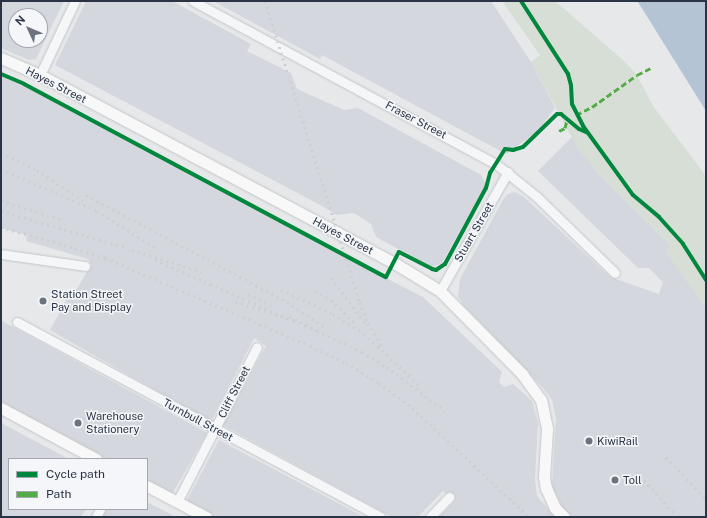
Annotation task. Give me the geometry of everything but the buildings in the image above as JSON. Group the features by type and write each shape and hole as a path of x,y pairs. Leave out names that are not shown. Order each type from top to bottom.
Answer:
{"main road":[{"name":"Hayes Street","path":"1,58 40,76 393,263 440,291 522,374 541,400 547,428 544,477 546,488 555,508 564,517"},
{"path":"1,408 94,458"},
{"path":"148,487 206,517"}],"street":[{"path":"40,76 75,1"},
{"name":"Fraser Street","path":"193,1 485,157 508,172 615,274"},
{"name":"Stuart Street","path":"440,291 508,172"},
{"path":"1,254 85,266"},
{"name":"Turnbull Street","path":"17,322 380,517"},
{"name":"Cliff Street","path":"177,502 257,347"},
{"path":"430,517 449,497"}],"shaded area":[{"path":"1,1 64,1 48,34 48,8 8,8 8,48 41,48 36,59 29,60 1,48"},
{"path":"86,1 172,1 251,44 247,51 291,73 297,89 344,110 358,108 481,175 486,185 442,263 432,267 376,237 371,224 354,213 336,215 324,207 55,65"},
{"path":"213,1 491,1 531,62 555,108 538,131 506,154 322,55 320,59"},
{"path":"502,1 555,1 624,61 637,75 653,106 703,172 706,178 706,309 665,251 670,245 597,172 577,147 531,62 540,55"},
{"path":"1,71 33,86 341,255 423,297 502,372 499,382 504,387 513,384 532,401 538,422 535,480 537,496 555,517 439,517 455,501 443,491 418,517 392,517 223,425 266,346 254,338 211,422 50,330 73,288 77,289 91,265 88,259 26,241 27,235 1,228"},
{"path":"572,137 597,172 670,245 706,309 706,517 572,517 564,511 552,485 556,419 552,400 543,388 464,306 458,296 460,279 504,198 508,194 515,192 524,197 610,277 659,294 663,282 649,268 638,268 538,171"},
{"path":"2,321 207,433 171,496 148,484 148,458 101,458 1,403"},
{"path":"1,423 67,458 8,458 8,510 85,510 81,517 1,517"},
{"path":"219,440 364,517 215,517 186,502"},
{"path":"148,503 176,517 100,517 104,510 148,510"}],"water":[{"path":"706,1 706,111 638,2"}],"railway":[{"path":"265,1 360,302 368,323 383,347"},
{"path":"1,153 37,170 84,201"},
{"path":"1,169 97,211 157,249"},
{"path":"86,195 287,302 326,328"},
{"path":"1,201 63,220"},
{"path":"1,211 125,247"},
{"path":"1,227 105,258 310,346 346,363 379,383 408,404 529,517"},
{"path":"132,250 202,272"},
{"path":"155,260 294,321 235,302"},
{"path":"331,278 365,322"},
{"path":"281,290 333,314 359,330 421,387"},
{"path":"315,291 331,300 355,323"},
{"path":"248,294 271,305"},
{"path":"290,316 317,331 294,321"},
{"path":"317,331 362,352 387,367 445,411"},
{"path":"666,457 706,499"},
{"path":"636,471 678,517"}],"marked path":[{"path":"576,115 592,107 637,75 651,68"},
{"path":"559,131 565,128 567,119"}],"cycle path":[{"path":"521,1 568,74 571,85 572,104 583,126 633,195 659,217 683,244 706,280"},
{"path":"1,74 24,84 386,277 399,252 432,269 436,270 445,264 486,188 490,173 505,149 513,150 523,147 557,114 561,114 579,129 586,132"}],"place":[{"name":"Station Street Pay and Display","path":"43,301"},
{"name":"Warehouse Stationery","path":"78,423"},
{"name":"KiwiRail","path":"589,441"},
{"name":"Toll","path":"615,480"}]}
